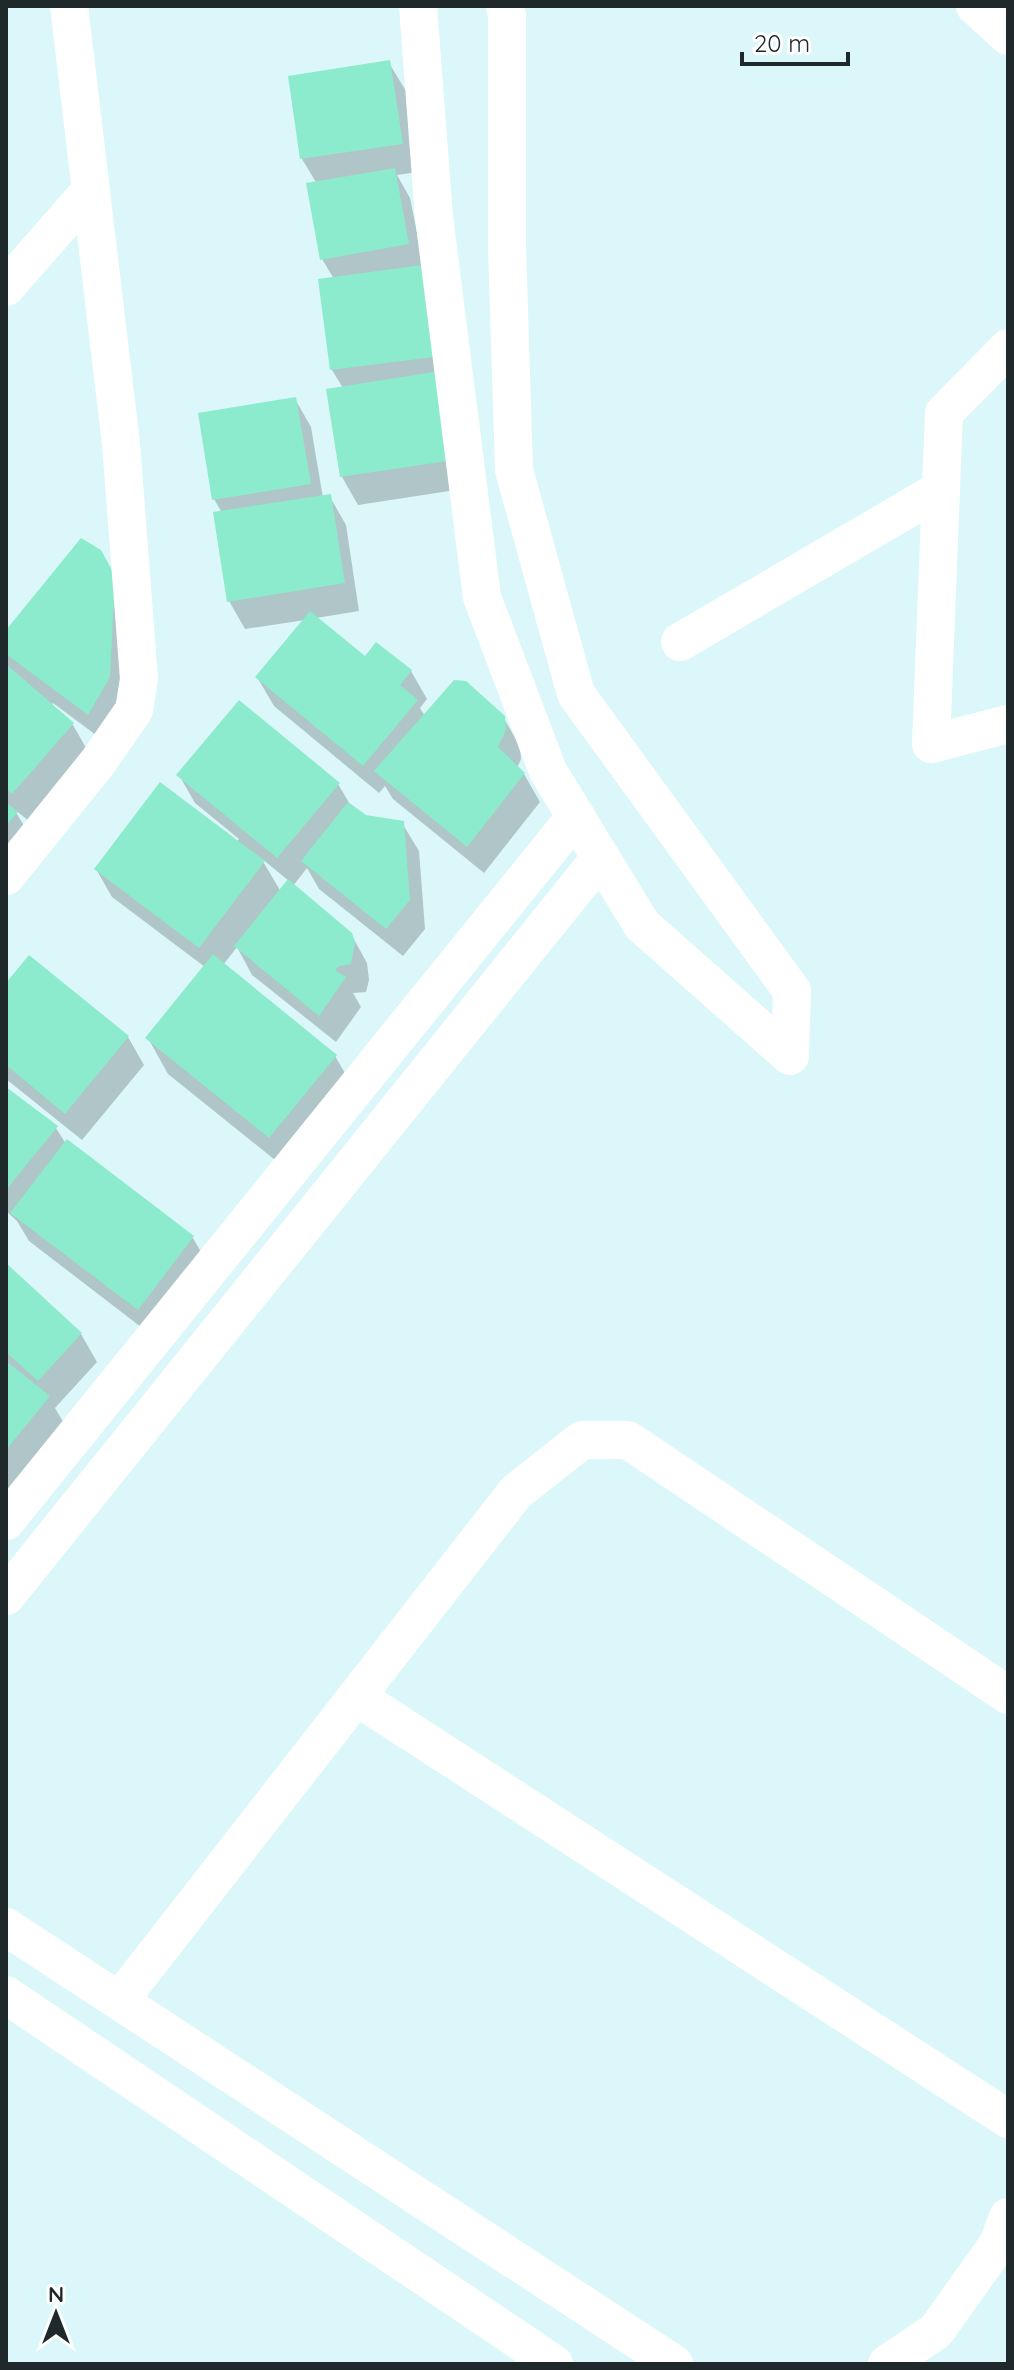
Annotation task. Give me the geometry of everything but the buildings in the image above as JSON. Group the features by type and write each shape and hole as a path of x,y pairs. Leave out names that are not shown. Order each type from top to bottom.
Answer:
{"street":[{"path":"6,876 98,762 134,710 139,679 121,444 69,6"},
{"path":"418,6 434,217 482,597 548,771 642,925 790,1056 792,991 576,694 514,470 507,246 505,6"},
{"path":"975,6 1008,36"},
{"path":"6,287 91,190"},
{"path":"1008,348 944,413 931,744 1008,724"},
{"path":"680,642 940,490"},
{"path":"6,1521 576,816"},
{"path":"6,1596 601,857"},
{"path":"119,2001 516,1492 582,1440 628,1440 1008,1695"},
{"path":"357,1697 1008,2119"},
{"path":"6,1927 674,2364"},
{"path":"6,1995 554,2364"},
{"path":"887,2364 936,2331 998,2244 1008,2217"}]}
